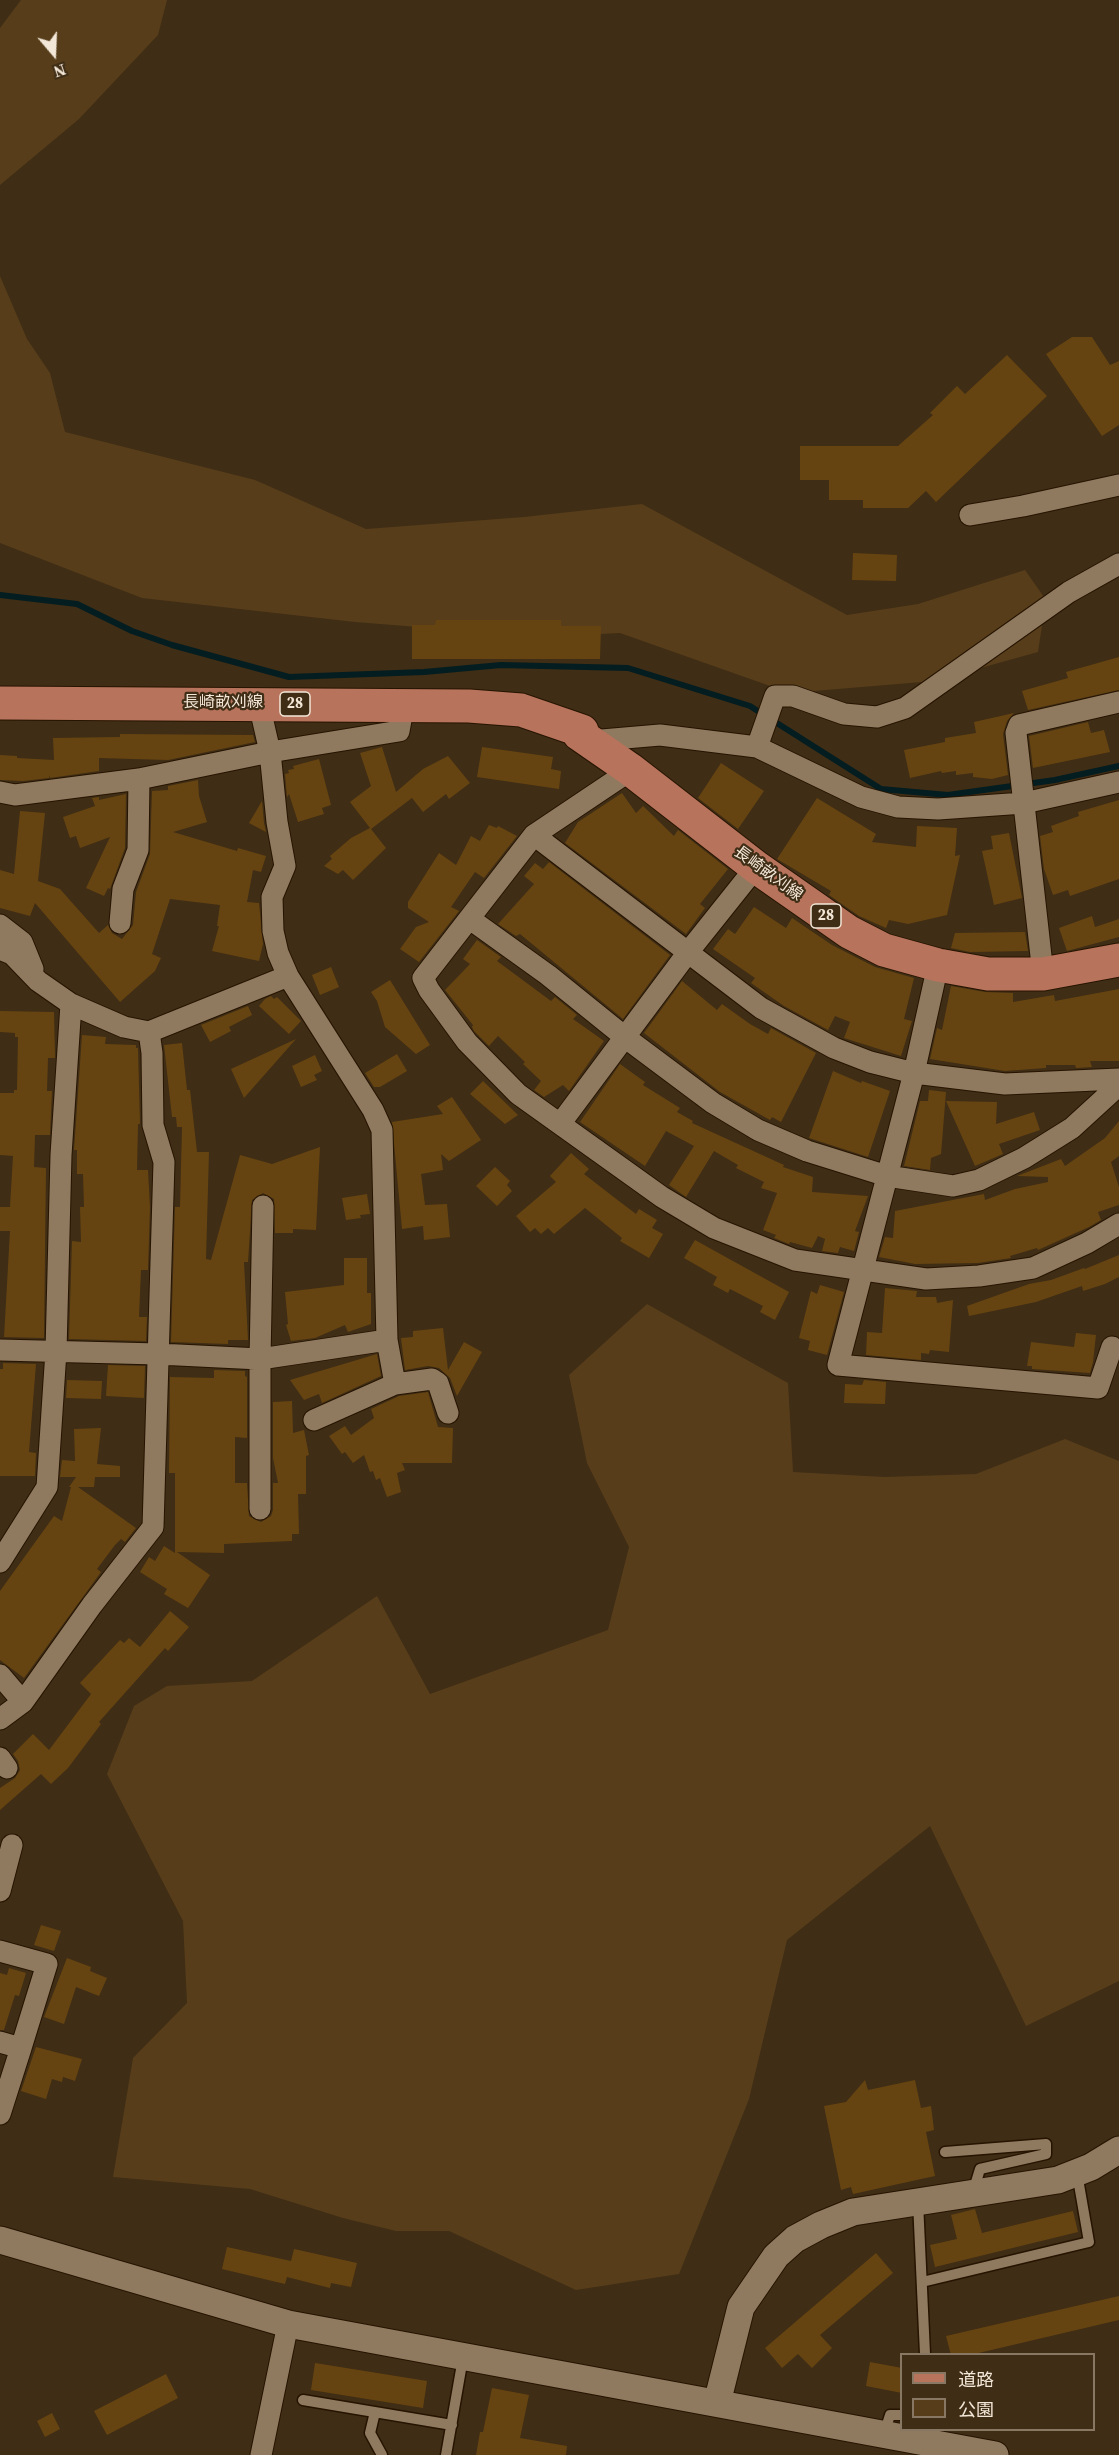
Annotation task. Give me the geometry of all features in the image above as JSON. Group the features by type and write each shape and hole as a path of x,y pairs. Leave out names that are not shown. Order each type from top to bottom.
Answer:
{"main road":[{"name":"長崎畝刈線","path":"0,703 470,706 521,710 582,731 585,738 756,867 849,932 884,950 938,966 988,974 1043,974 1119,960"},
{"name":"長崎畝刈線","path":"0,714 42,717 262,717 494,721 540,727 578,739 585,738"}],"street":[{"path":"970,515 1119,485"},
{"path":"764,729 775,696 794,696 844,714 877,717 905,708 1069,592 1119,564"},
{"path":"1043,974 1017,734 1019,724 1119,702"},
{"path":"262,717 270,752 277,822 285,866 272,897 273,930 278,953 288,976 373,1110 382,1130 387,1340 395,1384"},
{"path":"0,792 15,795 139,779 270,752 399,731 401,720"},
{"path":"585,738 764,729 861,797 898,807 938,809 1024,801 1119,782"},
{"path":"630,770 534,835 423,978 429,990 467,1042 518,1094 662,1197 714,1228 795,1260 926,1279 979,1276 1033,1268 1087,1243 1119,1224"},
{"path":"120,923 123,889 138,850 139,779"},
{"path":"534,835 761,1008 834,1048 870,1062 914,1073 1005,1084 1119,1079"},
{"path":"560,1124 689,951 756,867"},
{"path":"470,919 548,975 626,1038 713,1103 758,1130 807,1151 887,1176 953,1186 979,1180 1024,1158 1072,1128 1119,1085"},
{"path":"0,925 22,942 38,981"},
{"path":"0,949 12,954 38,981 71,1004 124,1027 149,1032 288,976"},
{"path":"938,966 914,1073 838,1365 1098,1388 1112,1347"},
{"path":"0,1562 47,1486 56,1351 61,1155 71,1004"},
{"path":"0,1719 23,1702 92,1605 153,1527 164,1162 153,1125 152,1053 149,1032"},
{"path":"260,1509 263,1206"},
{"path":"0,1350 260,1359 387,1340"},
{"path":"314,1420 395,1384 432,1379 438,1383 448,1413"},
{"path":"0,1675 23,1702"},
{"path":"0,1891 12,1845"},
{"path":"0,1951 47,1964 0,2114"},
{"path":"0,2042 21,2048"},
{"path":"717,2403 741,2307 776,2256 795,2239 820,2225 853,2212 1058,2180 1119,2150"},
{"path":"0,2240 288,2324 717,2403 893,2425"},
{"path":"261,2455 288,2324"},
{"path":"913,2431 995,2455"}],"lane":[{"path":"945,2152 1046,2144 1046,2154 980,2169 972,2193"},
{"path":"922,2282 1089,2242 1077,2172"},
{"path":"918,2202 925,2353"},
{"path":"446,2455 463,2358"},
{"path":"303,2400 452,2425"},
{"path":"375,2412 370,2433 382,2455"}],"green space":[{"path":"21,0 167,0 158,35 79,119 0,185 0,28"},
{"path":"0,276 27,339 50,373 65,432 255,480 366,529 524,517 642,504 847,615 918,604 1025,570 1046,600 1038,652 934,681 790,693 620,633 544,637 355,622 142,598 0,543"},
{"path":"647,1304 788,1383 793,1472 885,1477 976,1474 1065,1439 1119,1461 1119,1981 1026,2026 930,1826 787,1940 749,2099 679,2274 576,2290 449,2231 396,2231 343,2218 250,2189 113,2177 133,2058 187,2003 183,1921 107,1774 134,1706 167,1686 252,1681 377,1596 430,1694 608,1630 629,1547 587,1463 569,1375"}],"building":[{"path":"1072,337 1092,337 1110,365 1119,361 1119,425 1102,436 1046,354"},
{"path":"1007,355 1047,396 936,502 926,491 908,508 863,508 863,500 829,500 829,480 800,480 800,446 898,446 933,415 930,413 957,386 965,394"},
{"path":"853,553 897,555 896,581 852,580"},
{"path":"436,620 561,620 561,626 601,626 600,659 412,659 412,625 435,625"},
{"path":"1119,657 1119,690 1028,710 1022,691 1068,678 1066,672"},
{"path":"1014,713 1007,721 1003,734 1008,775 992,779 973,777 973,773 956,775 956,771 942,773 941,771 910,778 904,750 945,742 945,738 976,733 974,722"},
{"path":"1088,722 1091,733 1104,730 1110,752 1033,768 1029,736"},
{"path":"120,734 253,735 255,742 168,760 99,758 99,771 50,778 49,775 49,778 23,781 0,780 0,755 54,760 53,738 120,737"},
{"path":"382,747 396,792 423,769 448,756 470,783 449,799 446,794 423,812 412,798 371,829 386,848 353,880 343,870 338,874 324,866 332,859 330,856 351,838 370,828 350,802 371,786 360,753"},
{"path":"482,747 553,757 551,769 561,771 559,789 477,777"},
{"path":"319,759 331,805 322,808 324,814 298,822 289,794 287,797 285,774 289,773 288,770 294,769 293,766"},
{"path":"721,763 764,791 738,829 698,798"},
{"path":"198,780 199,796 207,822 173,832 237,851 238,848 266,856 261,872 253,870 247,902 259,903 263,944 259,961 212,951 219,926 217,926 220,905 170,899 152,954 161,958 155,971 120,1002 35,903 30,916 0,908 0,870 14,874 20,811 45,813 38,881 60,889 99,933 108,925 112,933 122,939 133,925 136,892 150,854 152,791 168,790 168,786"},
{"path":"622,793 636,813 643,806 674,836 678,830 728,869 700,904 705,908 686,934 565,843 578,822"},
{"path":"126,794 125,848 110,889 108,888 104,896 86,888 110,837 80,848 76,836 70,838 63,817 95,806 92,798 99,797 99,800"},
{"path":"817,798 876,834 872,842 916,847 917,826 957,828 955,856 960,855 947,915 908,924 889,920 886,928 859,916 829,895 831,891 777,859"},
{"path":"1119,800 1119,879 1070,896 1068,890 1053,895 1044,869 1040,836 1053,832 1051,826 1079,816 1078,812"},
{"path":"262,801 264,823 266,832 249,823"},
{"path":"489,825 497,828 498,826 517,836 484,878 475,872 451,907 459,911 419,962 400,949 416,927 429,922 408,908 408,902 439,853 456,865 471,836 480,841"},
{"path":"1009,833 1022,898 994,905 982,851 993,849 991,836"},
{"path":"549,862 670,955 623,1019 520,934 516,936 498,924 534,884 524,876 535,863 543,869"},
{"path":"754,907 786,928 792,918 832,945 875,967 914,978 904,1019 912,1021 901,1056 844,1038 850,1022 835,1016 828,1030 784,1006 751,983 755,978 713,949 728,929 735,934"},
{"path":"1092,916 1095,927 1119,919 1119,937 1067,951 1059,928"},
{"path":"1025,932 1028,951 970,952 951,948 955,933"},
{"path":"477,940 501,957 497,961 551,1001 555,997 577,1015 573,1019 604,1041 569,1091 563,1085 544,1097 534,1090 541,1081 523,1064 525,1062 498,1036 489,1046 474,1031 473,1025 445,990 470,964 463,959"},
{"path":"331,967 339,987 320,995 312,975"},
{"path":"390,980 430,1045 416,1054 385,1027 377,1001 371,992"},
{"path":"682,981 717,1010 722,1004 768,1034 771,1028 816,1053 781,1122 772,1117 770,1120 720,1092 644,1033"},
{"path":"951,986 985,992 1013,993 1013,1002 1054,995 1055,1001 1119,989 1119,1061 1090,1061 1092,1067 1046,1065 1046,1068 1005,1071 930,1059 937,1028 942,1030"},
{"path":"271,996 274,999 277,997 301,1021 289,1034 259,1006"},
{"path":"248,1006 252,1015 229,1027 231,1031 210,1042 201,1025"},
{"path":"0,1011 54,1012 55,1058 48,1058 47,1091 52,1091 50,1135 35,1135 34,1167 46,1168 44,1338 4,1337 10,1231 0,1231 0,1207 10,1207 13,1156 0,1155 0,1093 14,1093 14,1090 17,1090 18,1037 15,1037 15,1033 0,1032"},
{"path":"82,1035 106,1037 105,1044 136,1045 138,1048 140,1124 138,1124 137,1170 148,1170 150,1207 148,1270 141,1270 139,1317 147,1317 146,1341 69,1339 72,1241 81,1242 80,1207 84,1207 83,1174 77,1174 77,1150 74,1150"},
{"path":"296,1039 244,1098 231,1069"},
{"path":"182,1043 197,1152 209,1152 206,1259 211,1260 240,1155 272,1164 320,1147 316,1230 293,1229 293,1233 275,1233 274,1199 263,1193 252,1200 248,1262 244,1262 248,1340 228,1340 228,1344 171,1342 175,1207 180,1207 182,1127 177,1127 176,1117 172,1117 164,1045"},
{"path":"397,1054 407,1071 380,1087 374,1087 365,1073"},
{"path":"315,1055 322,1071 314,1075 317,1080 301,1087 292,1066"},
{"path":"620,1064 645,1082 643,1085 680,1108 677,1112 693,1121 692,1123 784,1165 783,1167 813,1177 812,1192 868,1196 855,1231 859,1232 854,1251 840,1247 838,1253 822,1251 825,1239 818,1236 812,1248 790,1242 789,1244 774,1238 776,1235 763,1230 777,1193 761,1188 764,1182 736,1168 738,1165 714,1151 686,1197 669,1185 694,1146 666,1131 645,1166 580,1122"},
{"path":"833,1071 861,1083 862,1081 890,1091 868,1157 809,1138"},
{"path":"483,1081 518,1115 505,1124 470,1094"},
{"path":"929,1090 946,1092 941,1154 931,1158 930,1170 904,1166 920,1101 928,1101"},
{"path":"452,1097 481,1140 449,1161 441,1154 443,1170 421,1174 425,1205 447,1204 450,1237 424,1240 423,1226 402,1229 392,1122 443,1114 437,1106"},
{"path":"946,1101 997,1102 996,1124 1034,1112 1040,1130 999,1144 1003,1154 975,1166"},
{"path":"1119,1121 1119,1156 1111,1162 1119,1187 1119,1205 1098,1212 1101,1220 1089,1227 1038,1250 1037,1248 1010,1256 1011,1258 978,1263 915,1264 879,1257 885,1237 893,1238 895,1211 984,1194 985,1200 1015,1189 1048,1182 1048,1177 1017,1176 1061,1159 1065,1166 1105,1138"},
{"path":"571,1153 589,1169 584,1174 636,1214 639,1209 657,1220 652,1228 663,1234 649,1258 620,1241 622,1238 585,1208 554,1234 548,1228 541,1234 535,1228 530,1232 516,1216 556,1182 550,1176"},
{"path":"495,1167 510,1181 507,1185 512,1191 497,1206 476,1186"},
{"path":"367,1194 370,1214 346,1220 342,1198"},
{"path":"695,1240 789,1292 775,1320 760,1312 763,1306 730,1289 728,1293 713,1285 717,1277 684,1258"},
{"path":"1119,1255 1119,1277 1105,1284 1083,1291 1082,1286 1036,1302 969,1316 967,1306 1029,1284 1051,1280 1085,1269"},
{"path":"344,1258 367,1258 367,1293 371,1293 371,1324 348,1332 345,1325 315,1338 291,1341 286,1325 288,1324 285,1292 344,1285"},
{"path":"820,1285 844,1292 827,1355 808,1350 810,1341 799,1338 811,1291 817,1294"},
{"path":"885,1288 917,1291 916,1297 936,1297 937,1303 953,1300 949,1352 930,1350 929,1354 921,1353 921,1360 866,1355 867,1332 882,1333"},
{"path":"443,1328 448,1370 464,1342 482,1352 457,1396 450,1378 439,1368 428,1366 405,1370 401,1338 413,1337 413,1331"},
{"path":"1076,1333 1096,1335 1090,1373 1032,1369 1032,1366 1027,1366 1031,1342 1074,1347"},
{"path":"377,1354 381,1376 322,1403 319,1394 304,1400 290,1380"},
{"path":"3,1363 36,1364 29,1452 36,1453 35,1476 0,1476 0,1369 3,1369"},
{"path":"108,1365 145,1366 144,1398 106,1396"},
{"path":"214,1370 245,1371 247,1377 247,1438 235,1437 235,1483 247,1483 249,1516 261,1522 271,1516 273,1510 273,1483 278,1483 273,1458 273,1402 292,1401 293,1433 304,1430 309,1455 306,1456 306,1494 298,1494 299,1534 292,1534 292,1541 224,1544 224,1553 177,1552 210,1575 188,1608 164,1594 167,1589 140,1572 149,1557 155,1561 164,1546 175,1553 175,1473 169,1473 170,1377 214,1378"},
{"path":"67,1380 102,1381 101,1399 66,1398"},
{"path":"864,1380 886,1382 885,1404 844,1403 845,1384 862,1385"},
{"path":"428,1392 438,1427 453,1428 452,1463 402,1463 405,1470 397,1473 401,1492 387,1497 380,1478 376,1480 373,1471 370,1472 364,1455 353,1463 345,1452 342,1454 329,1436 345,1426 351,1435 374,1418 371,1409 399,1396"},
{"path":"101,1428 97,1464 120,1466 120,1477 95,1477 94,1487 78,1487 136,1528 125,1542 121,1539 115,1545 97,1569 101,1572 24,1678 0,1660 0,1591 54,1516 62,1521 71,1487 69,1487 76,1477 60,1477 62,1460 75,1461 74,1429"},
{"path":"170,1611 189,1627 168,1651 165,1648 99,1722 101,1724 68,1768 51,1784 41,1774 0,1810 0,1788 15,1778 20,1770 13,1754 33,1734 49,1750 91,1694 80,1683 120,1640 124,1643 129,1638 140,1647"},
{"path":"41,1925 61,1931 54,1951 34,1945"},
{"path":"67,1958 91,1967 90,1971 107,1978 99,1996 76,1987 64,2024 44,2017"},
{"path":"9,1968 26,1973 19,1996 15,1995 4,2030 0,2030 0,1973 7,1975"},
{"path":"36,2047 82,2059 75,2081 63,2077 62,2082 52,2079 46,2099 21,2091"},
{"path":"865,2080 868,2090 915,2080 921,2108 931,2106 934,2130 926,2132 935,2176 853,2194 851,2187 841,2190 824,2106 846,2102"},
{"path":"975,2209 982,2233 1073,2211 1078,2232 935,2267 930,2245 957,2239 951,2215"},
{"path":"227,2247 291,2261 294,2249 357,2263 351,2287 331,2283 330,2288 287,2277 285,2284 222,2269"},
{"path":"876,2253 893,2273 820,2335 832,2348 812,2368 798,2354 782,2368 765,2348"},
{"path":"1119,2296 1119,2320 979,2353 950,2353 946,2336"},
{"path":"870,2362 900,2368 900,2393 866,2386"},
{"path":"315,2363 427,2381 423,2408 311,2390"},
{"path":"166,2374 178,2398 107,2435 94,2411"},
{"path":"492,2388 529,2395 520,2438 567,2446 566,2455 476,2455"},
{"path":"52,2413 60,2429 45,2437 37,2421"}],"waterway":[{"path":"0,595 77,604 132,631 172,645 289,677 424,672 501,665 628,668 750,706 881,789 948,795 1055,780 1119,766"}]}
